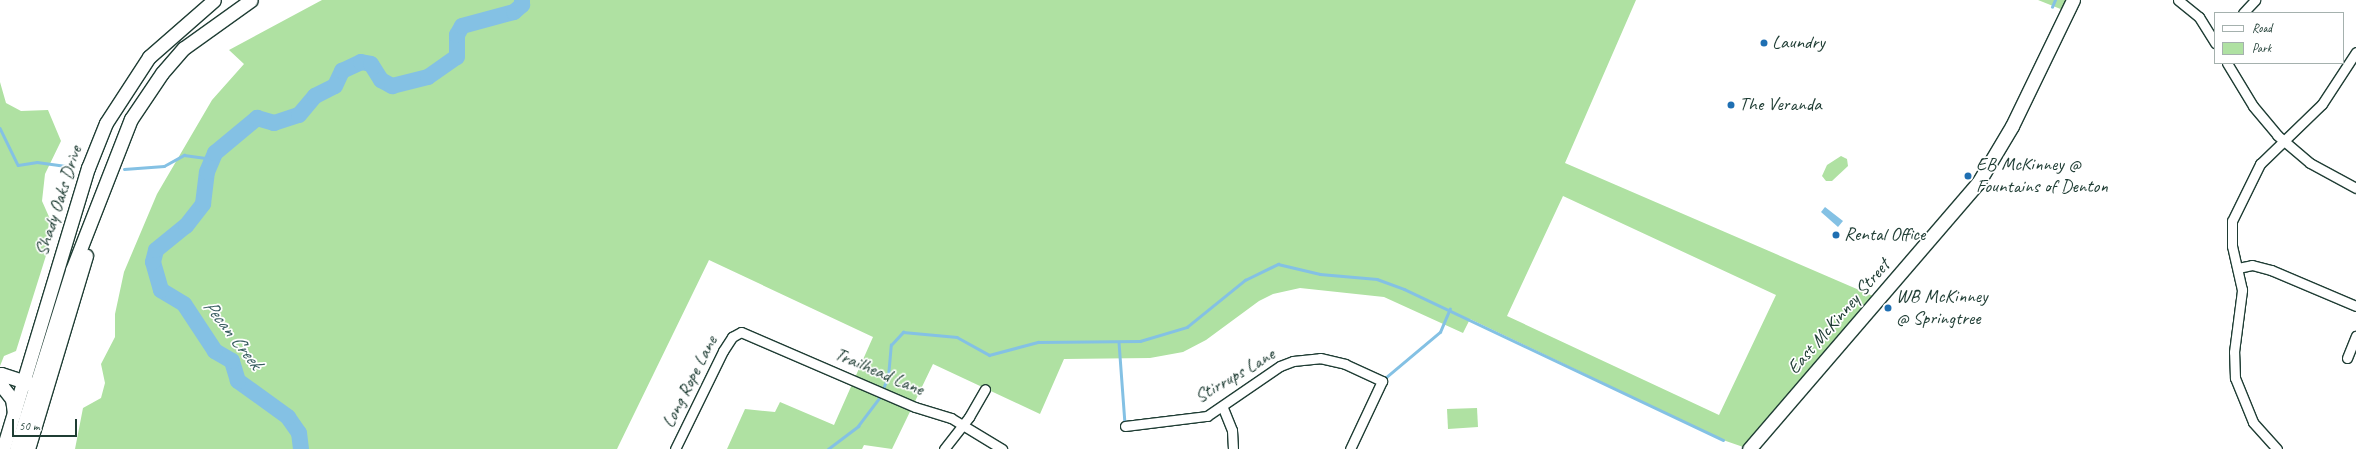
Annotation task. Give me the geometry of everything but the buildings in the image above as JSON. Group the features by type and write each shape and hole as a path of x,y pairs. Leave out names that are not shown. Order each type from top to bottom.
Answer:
{"street":[{"name":"Shady Oaks Drive","path":"16,449 30,383 88,168 106,123 149,57 214,0"},
{"name":"Shady Oaks Drive","path":"28,449 97,207 117,147 139,105 162,73 212,25 251,0"},
{"name":"East McKinney Street","path":"1749,449 1978,183 2012,126 2073,0"},
{"path":"2178,0 2193,10 2212,31"},
{"path":"2244,12 2255,0"},
{"path":"2277,449 2253,422 2237,387 2234,360 2242,290 2231,238 2235,211 2255,170 2283,140 2322,104 2356,52"},
{"path":"2228,64 2259,114 2283,140 2320,169 2356,188"},
{"name":"Shady Oaks Drive","path":"4,449 14,413 30,383 97,207"},
{"path":"2238,268 2252,266 2271,270 2356,306"},
{"name":"Trailhead Lane","path":"738,333 915,407 963,425 1002,449"},
{"name":"Long Rope Lane","path":"674,449 720,357 738,333"},
{"path":"2347,358 2356,336"},
{"name":"Stirrups Lane","path":"1125,426 1182,422 1223,408 1280,366 1306,358 1345,364 1382,381 1350,449"},
{"path":"14,413 12,399 2,386 1,374 30,383"},
{"path":"944,449 963,425 986,389"},
{"path":"1223,408 1232,430 1234,449"}],"green space":[{"path":"322,0 1636,0 1565,163 1880,299 1749,449 1723,440 1470,319 1463,333 1384,297 1300,288 1273,294 1259,301 1206,340 1183,352 1150,358 1064,359 1040,414 933,364 892,449 864,445 862,449 727,449 745,409 775,412 780,402 834,425 873,337 709,260 617,449 75,449 83,408 101,398 105,383 101,364 115,337 115,314 124,272 157,194 212,100 244,64 229,50","holes":["1563,196 1776,295 1719,415 1507,316"]},
{"path":"2038,0 2073,0 2068,12"},
{"path":"0,82 6,103 21,111 48,110 61,141 45,174 42,201 50,219 46,240 49,246 16,351 4,356 0,366"},
{"path":"1841,156 1847,159 1848,166 1832,181 1826,181 1822,176 1827,165"},
{"path":"1477,408 1478,427 1448,429 1447,409"}],"water":[{"path":"1825,207 1843,221 1838,227 1821,212"}],"waterway":[{"name":"Pecan Creek","path":"301,449 299,433 288,417 238,381 232,361 215,351 184,304 161,290 153,262 156,250 186,226 203,204 207,172 215,153 257,118 274,123 299,115 315,96 335,86 342,71 361,62 371,64 381,80 392,86 428,77 457,57 457,35 462,26 514,12 522,5 522,0"},
{"path":"2052,7 2055,0"},
{"path":"0,128 18,165 37,162 73,167"},
{"path":"124,169 164,166 184,155 211,159"},
{"path":"828,449 858,426 879,398 888,377 891,345 903,332 957,337 989,355 1038,342 1140,341 1187,327 1245,280 1278,264 1320,274 1377,279 1404,289 1723,440"},
{"path":"1384,379 1440,332 1450,309"},
{"path":"1119,342 1125,423"}],"place":[{"name":"Laundry","path":"1764,43"},
{"name":"The Veranda","path":"1731,105"},
{"name":"EB McKinney @ Fountains of Denton","path":"1968,176"},
{"name":"Rental Office","path":"1836,235"},
{"name":"WB McKinney @ Springtree","path":"1888,308"}]}
